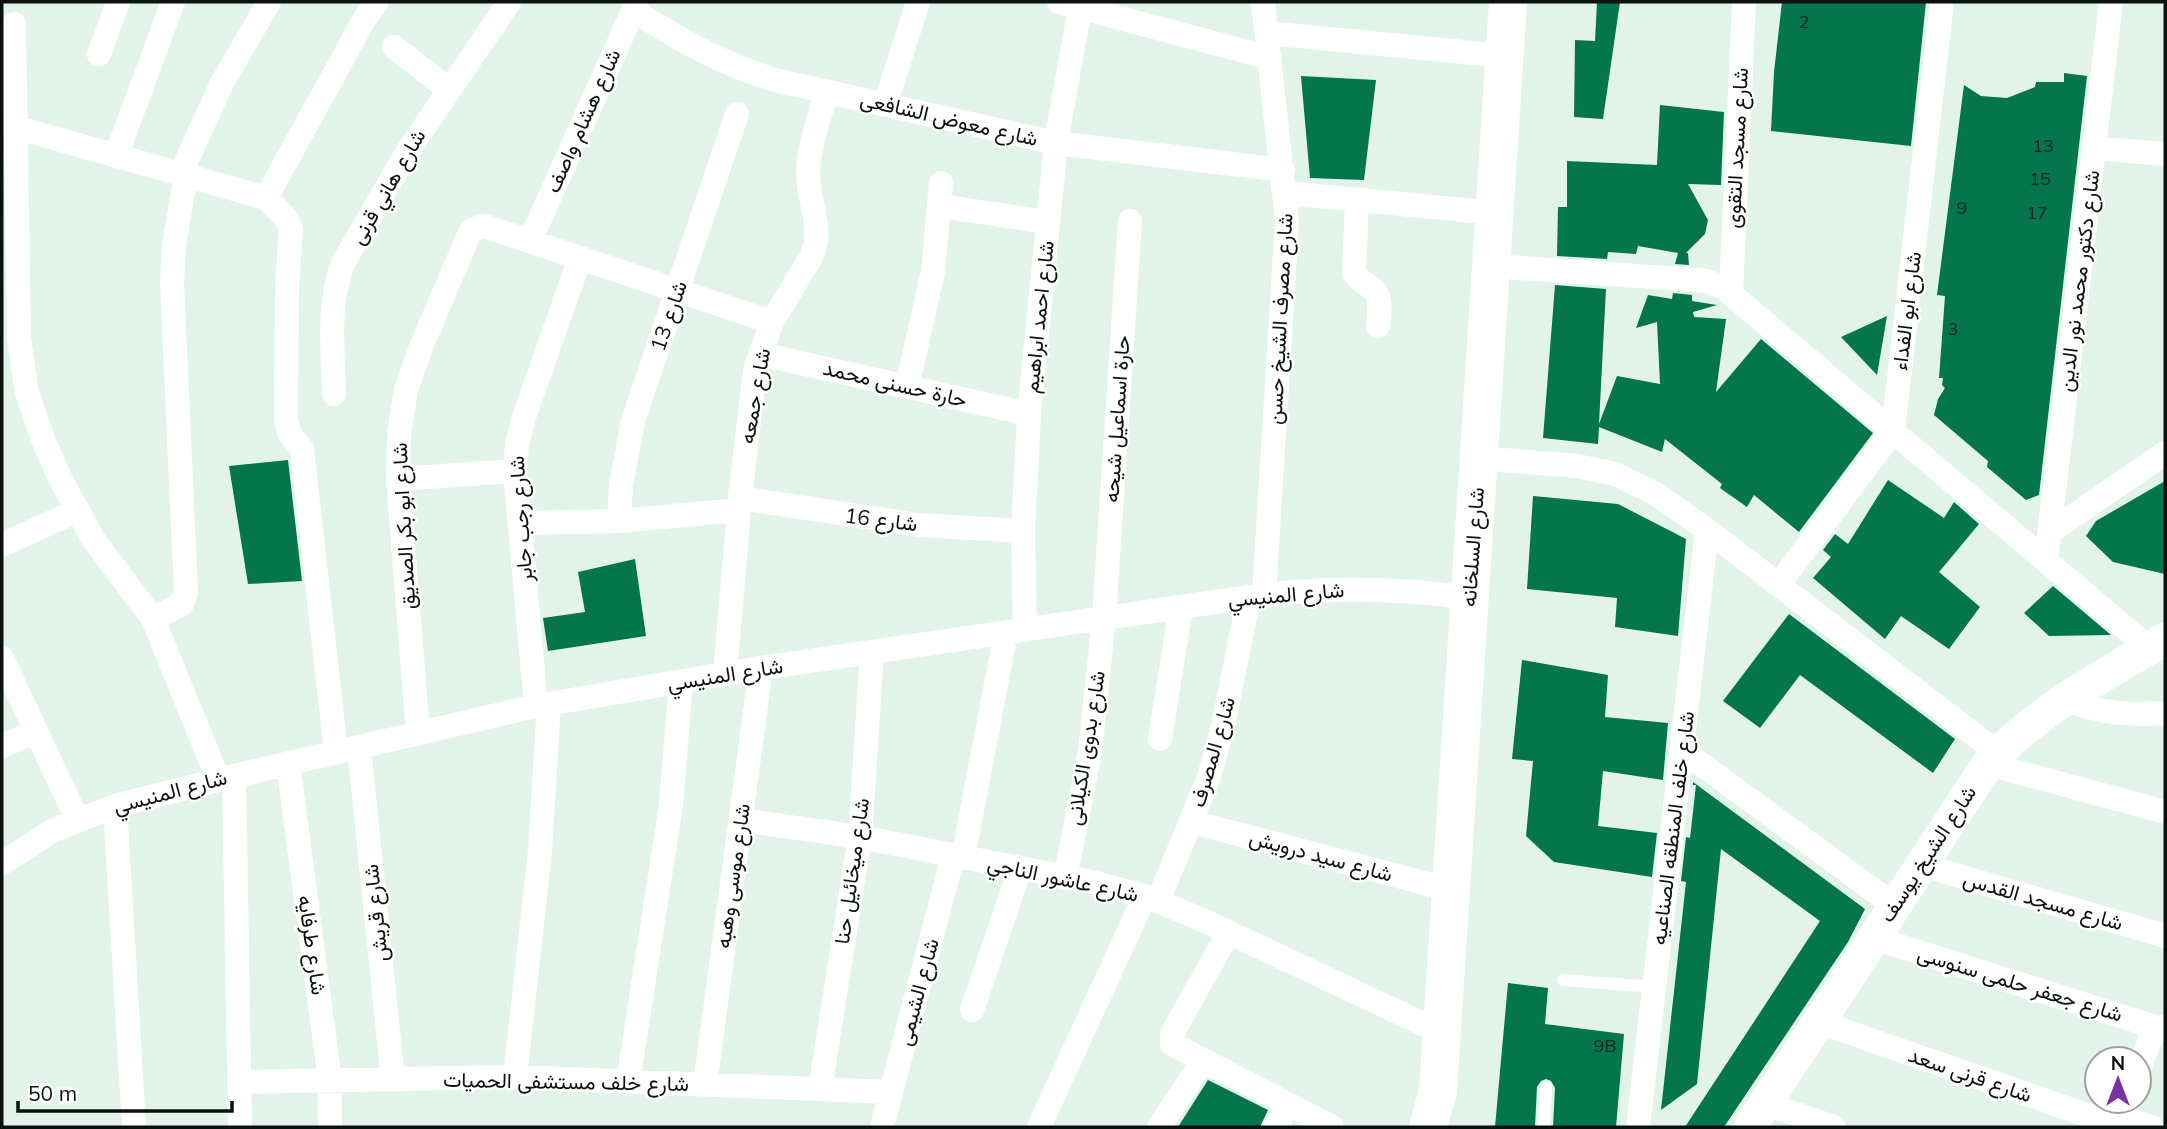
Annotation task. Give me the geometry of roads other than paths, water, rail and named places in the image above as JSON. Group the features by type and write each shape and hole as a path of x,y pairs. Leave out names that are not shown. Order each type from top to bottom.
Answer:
{"main road":[{"name":"شارع السلخانه","path":"1436,1115 1508,2"}],"street":[{"path":"99,54 118,2"},
{"path":"116,156 173,2"},
{"path":"153,619 182,604 186,592 172,283 174,245 184,174 222,83 269,2"},
{"path":"15,127 266,198 365,18 377,2"},
{"name":"شارع هاني قرنى","path":"334,394 332,324 336,283 343,263 406,154 509,2"},
{"path":"885,105 918,2"},
{"name":"شارع مصرف الشيخ حسن","path":"1256,596 1286,248 1284,182 1264,2"},
{"name":"شارع مسجد التقوى","path":"1731,294 1744,2"},
{"name":"شارع ابو الفداء","path":"1893,431 1942,2"},
{"name":"شارع دكتور محمد نور الدين","path":"2046,561 2111,2"},
{"path":"1070,5 1269,58"},
{"name":"شارع احمد ابراهيم","path":"1016,631 1030,414 1070,5"},
{"name":"شارع معوض الشافعى","path":"635,6 684,42 736,68 885,105 1056,143 1284,182 1357,200 1495,213"},
{"name":"شارع هشام واصف","path":"530,241 635,6"},
{"path":"14,24 19,338 27,393 61,480 93,539 153,619 226,777 240,1127"},
{"path":"1267,33 1505,57"},
{"path":"394,47 448,89"},
{"name":"شارع جمعه","path":"725,674 739,504 752,391 760,354 772,322 811,257 816,243 808,170 827,91"},
{"name":"شارع 13","path":"619,521 621,485 633,421 737,114"},
{"path":"2094,148 2165,154"},
{"path":"907,387 933,272 940,195 1048,222"},
{"name":"شارع قريش","path":"266,198 289,223 291,229 286,286 286,420 289,433 302,449 348,750 393,1080"},
{"path":"1357,200 1354,273 1377,293 1378,326"},
{"name":"حارة اسماعيل شيحه","path":"1104,618 1130,221"},
{"name":"شارع ابو بكر الصديق","path":"418,734 398,479 399,434 406,390 468,234 475,227 484,226 772,322"},
{"name":"شارع رجب جابر","path":"515,1077 540,851 542,705 515,471 517,446 524,417 580,258"},
{"path":"1491,266 1707,281 1724,288 2046,561 2158,644"},
{"name":"حارة حسنى محمد","path":"760,354 1030,414"},
{"path":"1779,584 1893,431"},
{"path":"2050,532 2165,453"},
{"path":"1479,458 1577,466 1615,474 1656,494 1779,584 1993,759 2165,811"},
{"path":"398,479 515,471"},
{"name":"شارع 16","path":"520,523 619,521 739,504 918,525 1023,531"},
{"path":"2,545 78,510"},
{"name":"شارع خلف المنطقه الصناعيه","path":"1638,1127 1707,530"},
{"name":"شارع المنيسي","path":"2,863 31,843 77,820 115,806 226,777 542,705 761,668 1256,596 1317,589 1370,588 1470,597"},
{"name":"شارع المصرف","path":"1039,1127 1192,822 1209,777 1256,596"},
{"path":"1160,739 1181,607"},
{"name":"شارع بدوى الكيلانى","path":"1065,877 1090,752 1104,618"},
{"name":"شارع الشيمى","path":"882,1127 958,857 1016,631"},
{"name":"شارع الشيخ يوسف","path":"1758,1115 1993,759 2034,721 2065,699 2158,644"},
{"name":"شارع ميخائيل حنا","path":"820,1089 860,837 872,652"},
{"path":"2,658 77,820"},
{"name":"شارع موسى وهبه","path":"705,1085 761,668"},
{"path":"628,1082 671,805 681,682"},
{"path":"2065,699 2115,714 2165,713"},
{"path":"2,746 36,732"},
{"path":"1682,750 1895,906"},
{"name":"شارع طرفايه","path":"288,763 330,1081 330,1127"},
{"path":"115,806 134,1127"},
{"name":"شارع عاشور الناجي","path":"741,820 860,837 1119,888 1152,899 1228,932 1442,1033"},
{"name":"شارع سيد درويش","path":"1192,822 1451,890"},
{"name":"شارع مسجد القدس","path":"1921,865 2165,936"},
{"path":"972,1010 1020,869"},
{"path":"1228,932 1171,1037 1174,1046 1332,1127"},
{"name":"شارع جعفر حلمى سنوسى","path":"1874,938 2164,1028"},
{"name":"شارع قرنى سعد","path":"1819,1023 2152,1127"},
{"path":"2146,1045 2151,1037 2164,1028"},
{"path":"1159,1127 1203,1061"},
{"name":"شارع خلف مستشفى الحميات","path":"240,1082 515,1077 891,1092"},
{"path":"1275,1127 1289,1105"},
{"path":"1758,1115 1834,1127"}],"lane":[{"path":"1563,980 1654,987"},
{"path":"1544,1127 1546,1088"}]}
